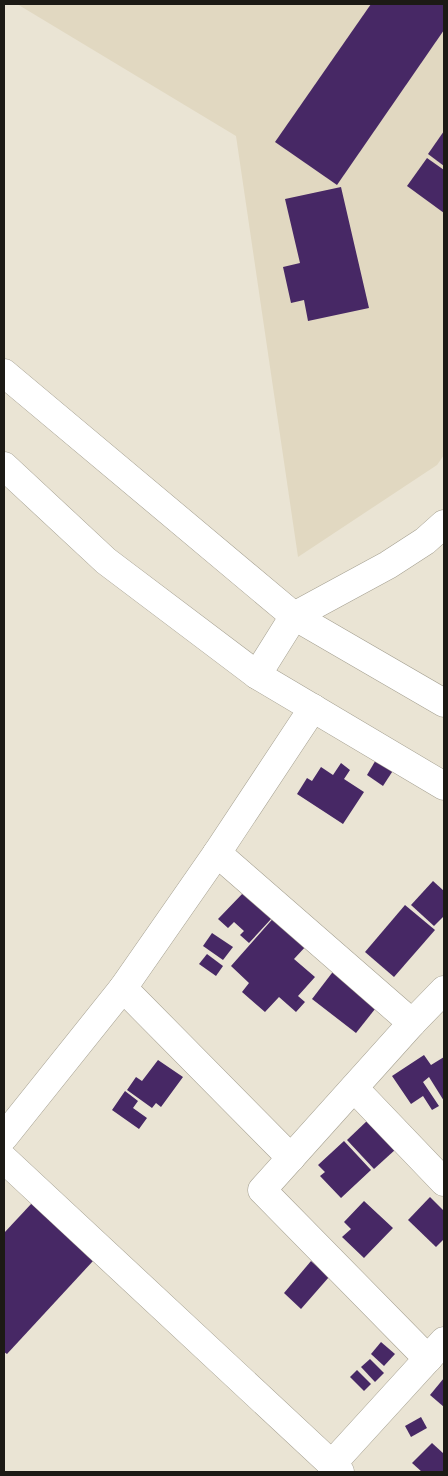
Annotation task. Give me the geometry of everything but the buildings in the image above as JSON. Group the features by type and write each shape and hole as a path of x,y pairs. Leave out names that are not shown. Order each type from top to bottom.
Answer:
{"street":[{"path":"4,373 294,616 444,703"},
{"path":"4,466 106,561 257,675 444,786"},
{"path":"257,675 294,616 432,542 444,524"},
{"path":"4,1137 123,988 217,853 313,708"},
{"path":"217,853 412,1023"},
{"path":"123,988 291,1158"},
{"path":"4,1159 335,1469 436,1350 262,1190 444,990"},
{"path":"354,1088 444,1182"}],"shaded area":[{"path":"17,4 444,4 444,455 437,465 298,557 236,136"}]}
